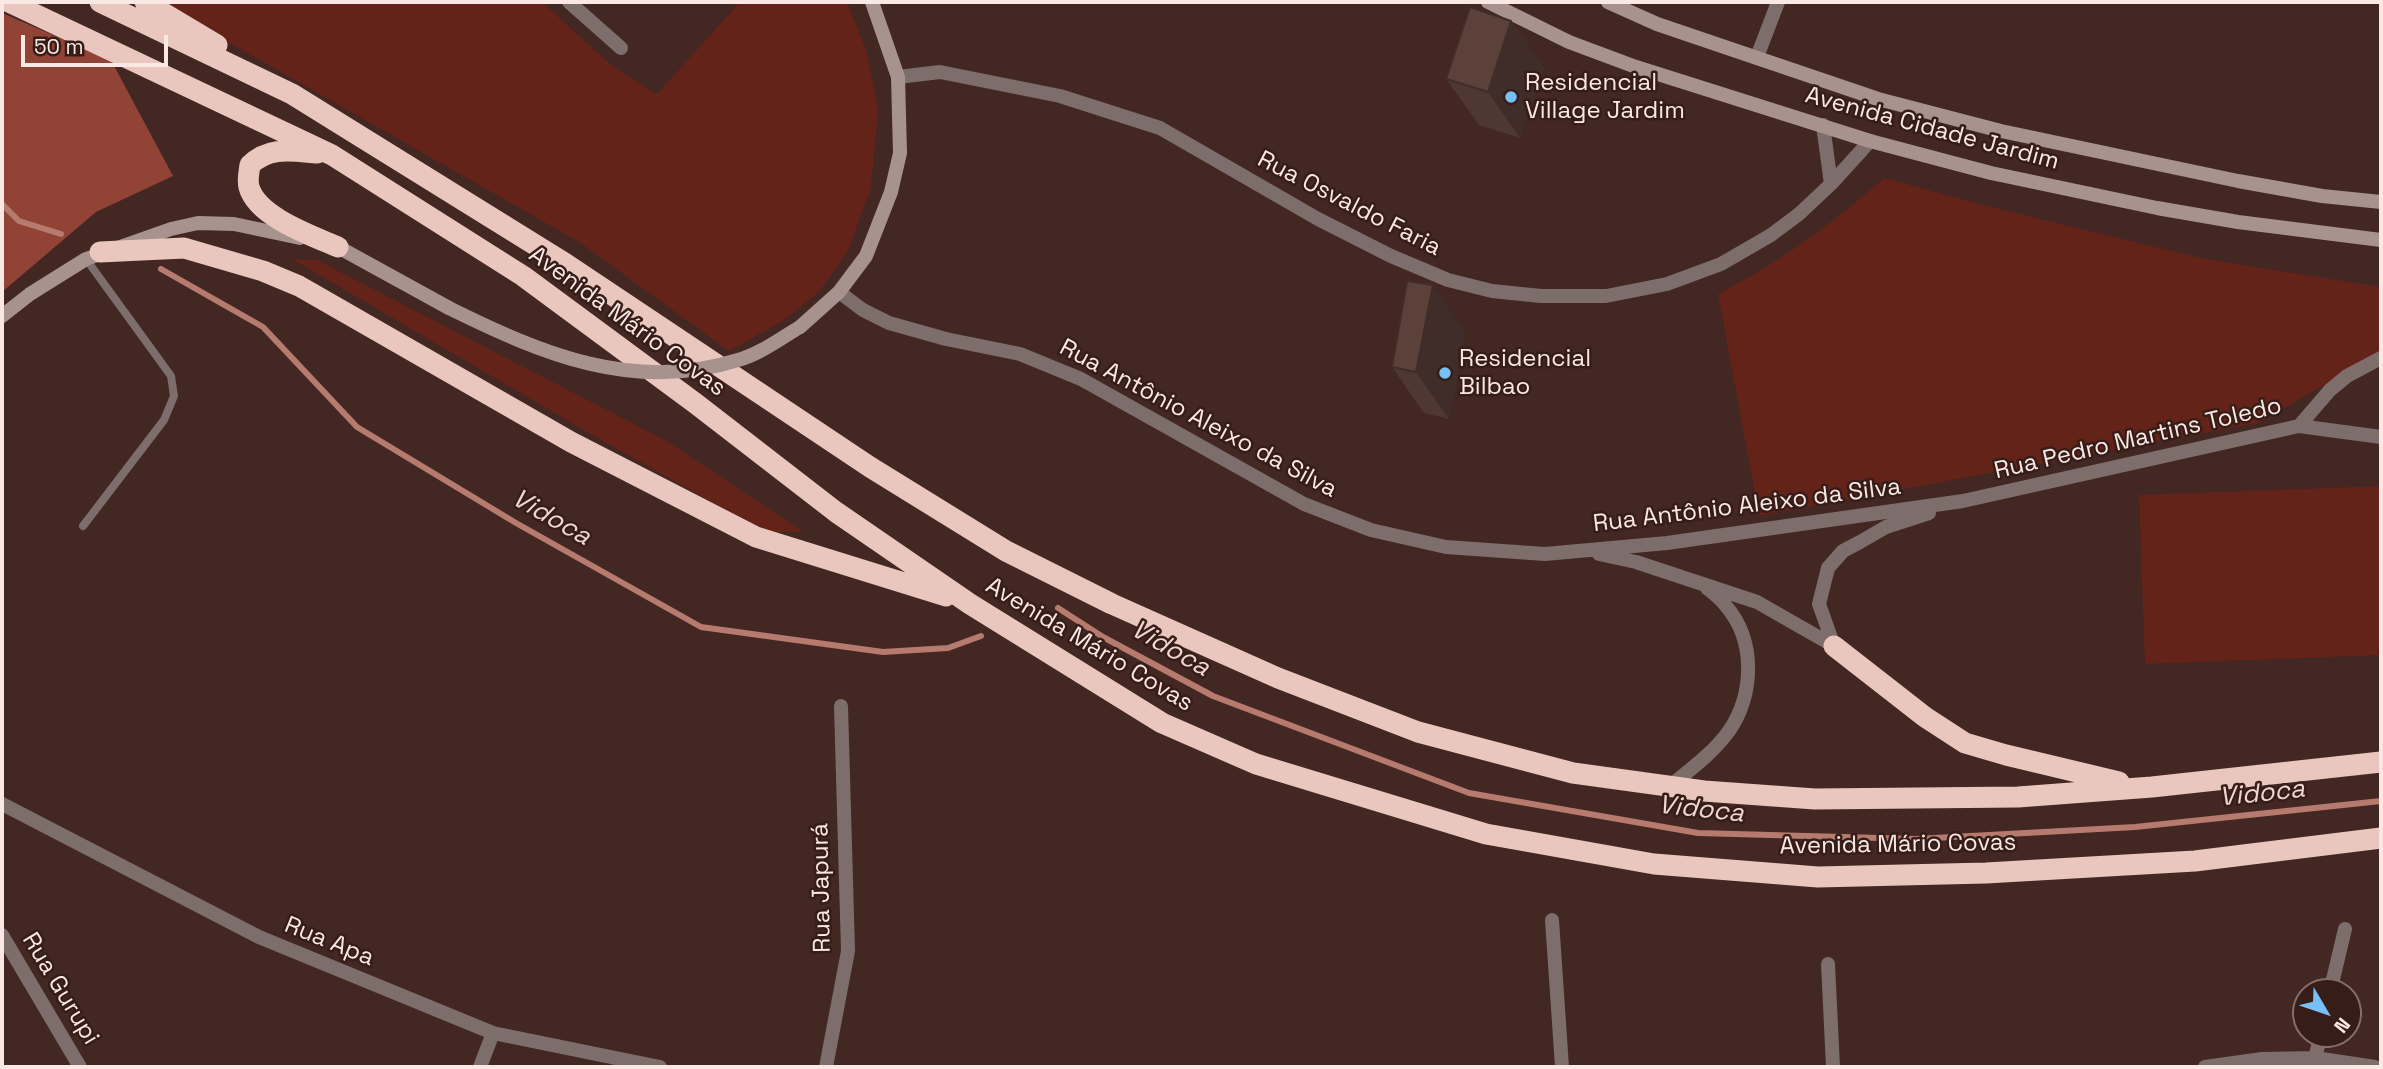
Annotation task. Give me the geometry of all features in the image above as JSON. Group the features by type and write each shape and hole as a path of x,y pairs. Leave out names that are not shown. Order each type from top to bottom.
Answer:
{"highway":[{"name":"Avenida Mário Covas","path":"9,2 332,155 523,276 836,512 970,604 1161,723 1256,764 1486,834 1654,864 1818,877 1986,873 2195,861 2381,838"},
{"name":"Avenida Mário Covas","path":"100,2 292,94 566,264 881,474 1006,551 1112,604 1279,678 1418,732 1573,773 1670,786 1815,799 2018,797 2152,787 2381,762"},
{"path":"145,2 292,94"},
{"path":"332,155 271,151 259,156 250,165 248,178 254,197 269,212 290,226 338,247"},
{"path":"93,255 184,248 275,276 299,286 571,442 756,537 970,604"},
{"path":"1834,646 1926,717 1965,743 2101,779 2152,787"}],"main road":[{"path":"2,316 30,294 93,255 171,229 198,223 234,224 338,247 514,340 580,362 620,371 655,374 740,360 800,327 839,292 866,256 891,192 900,153 898,77 872,2"},
{"name":"Avenida Cidade Jardim","path":"1488,2 1569,42 1870,141 1992,173 2171,210 2238,222 2381,240"},
{"name":"Avenida Cidade Jardim","path":"1608,2 1657,24 1878,99 2001,131 2238,181 2381,202"}],"street":[{"path":"569,2 621,48"},
{"path":"1757,57 1778,2"},
{"name":"Rua Osvaldo Faria","path":"898,77 940,72 1060,96 1160,128 1318,219 1391,256 1448,279 1504,292 1541,296 1606,296 1667,284 1721,264 1771,235 1799,214 1870,141"},
{"path":"1823,125 1831,184"},
{"name":"Rua Antônio Aleixo da Silva","path":"839,292 863,310 889,323 946,339 1020,354 1081,379 1304,504 1371,530 1446,547 1545,554 1667,543 1963,501"},
{"name":"Rua Pedro Martins Toledo","path":"1963,501 2299,426 2330,390 2347,376 2381,358"},
{"path":"2299,426 2381,437"},
{"path":"1834,646 1819,604 1828,568 1843,551 1886,527 1963,501"},
{"path":"1584,550 1636,562 1757,602 1834,646"},
{"path":"1670,786 1709,754 1729,731 1744,704 1749,681 1748,659 1740,628 1726,606 1700,582"},
{"name":"Rua Japurá","path":"826,1067 848,951 841,706"},
{"name":"Rua Apa","path":"2,804 259,937 493,1033 660,1067"},
{"path":"1552,920 1562,1067"},
{"path":"2333,978 2345,929"},
{"name":"Rua Gurupi","path":"2,935 80,1067"},
{"path":"1828,964 1833,1067"},
{"path":"480,1067 493,1033"},
{"path":"2315,1058 2318,1048"},
{"path":"2205,1067 2262,1059 2315,1058 2375,1067"}],"lane":[{"path":"83,526 164,419 174,396 171,376 93,255"}],"shaded area":[{"path":"158,2 542,2 611,65 657,94 740,2 847,2 867,52 878,110 871,187 849,249 819,292 783,321 729,351 579,242"},
{"path":"2,13 111,60 173,176 96,212 2,292"},
{"path":"1884,178 2201,258 2381,287 2381,352 2258,423 1759,516 1718,294 1805,241"},
{"path":"292,259 317,260 665,440 804,532 765,532 587,432"},
{"path":"2381,486 2381,655 2145,664 2139,495"}],"building":[{"path":"1470,7 1511,21 1488,92 1446,79"},
{"path":"1407,281 1433,285 1416,372 1392,367"}],"waterway":[{"path":"2,204 19,221 61,234"},
{"name":"Vidoca","path":"161,269 263,327 357,427 516,523 701,627 883,652 948,648 981,636"},
{"name":"Vidoca","path":"1058,608 1103,637 1213,696 1469,793 1698,833 1916,839 2135,827 2381,801"}],"place":[{"name":"Residencial Village Jardim","path":"1511,97"},
{"name":"Residencial Bilbao","path":"1445,373"}]}
